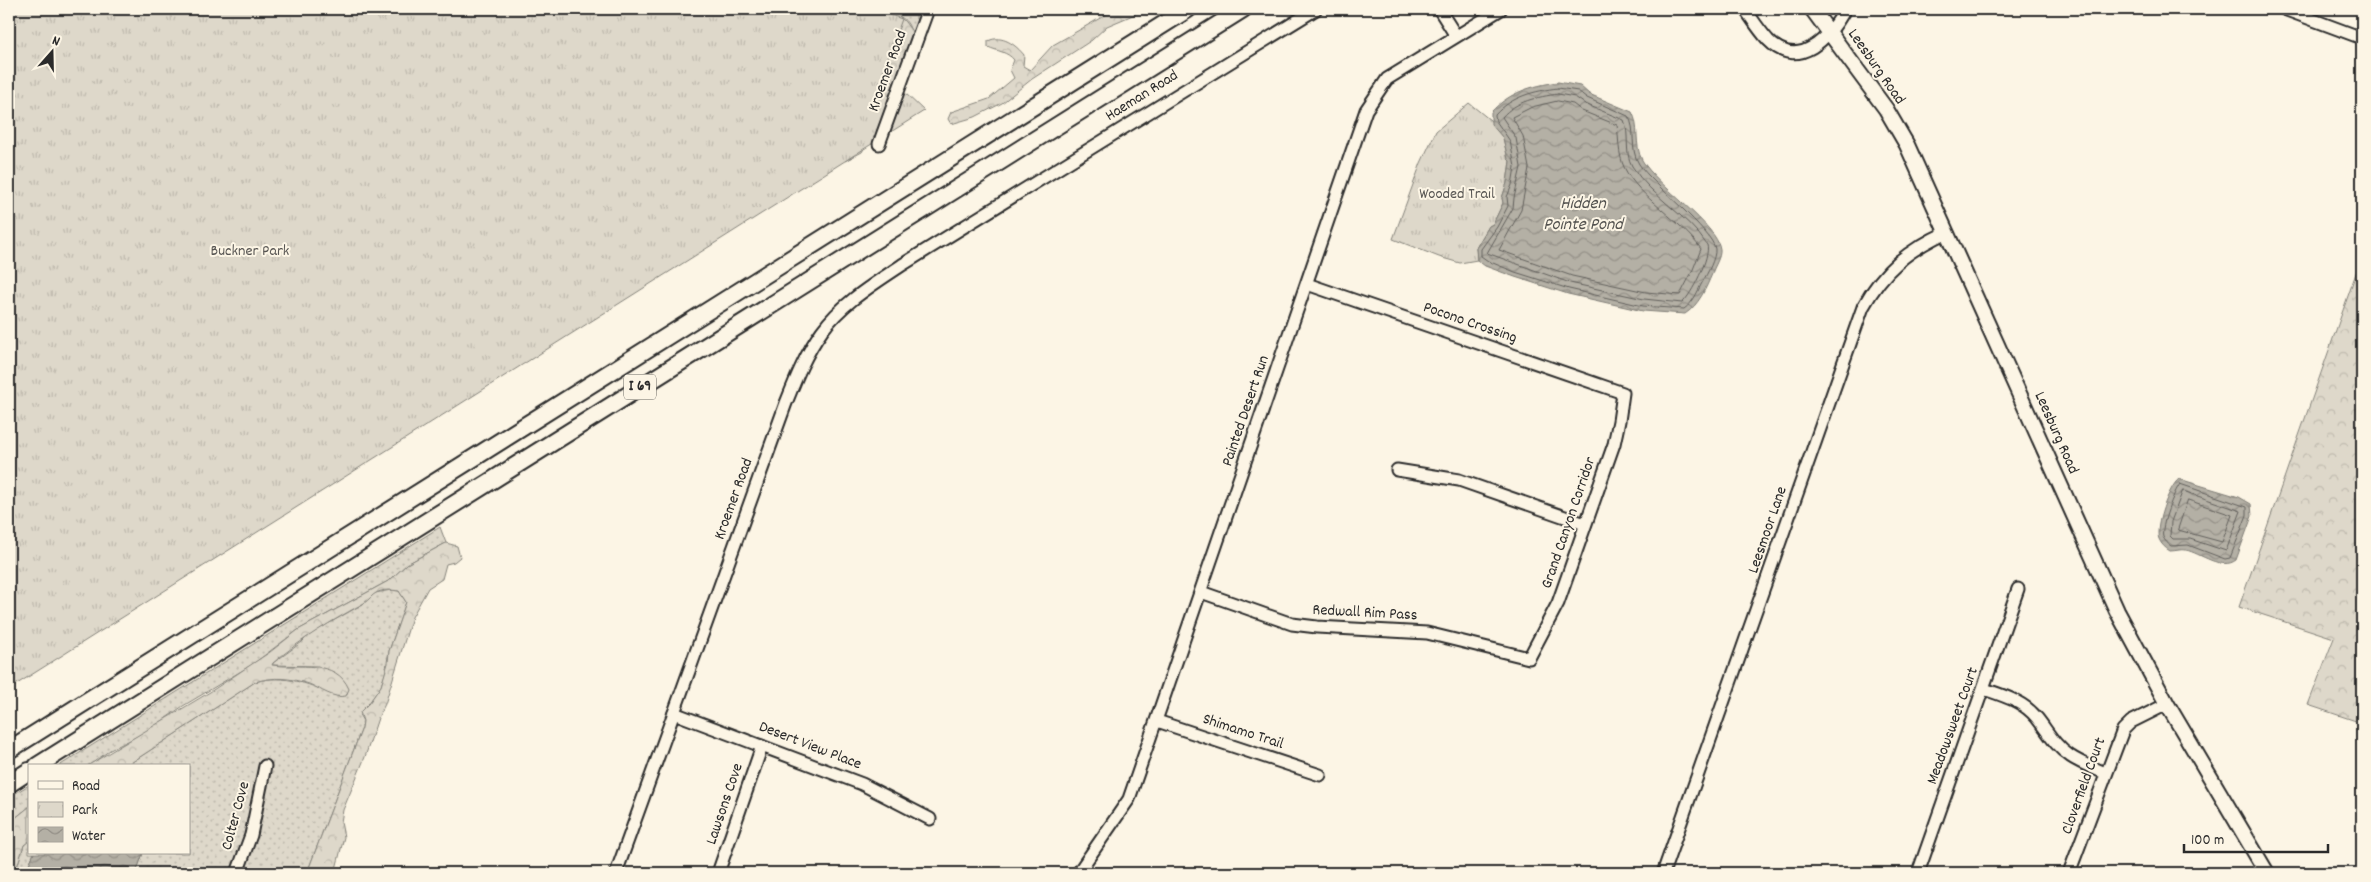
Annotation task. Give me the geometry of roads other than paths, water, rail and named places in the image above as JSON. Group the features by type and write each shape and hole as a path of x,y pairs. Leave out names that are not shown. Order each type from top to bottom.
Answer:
{"highway":[{"name":"I 69","path":"9,750 1188,9"},
{"name":"I 69","path":"40,764 1244,9"},
{"path":"9,784 28,772"}],"main road":[{"name":"Leesburg Road","path":"1812,9 1897,127 1948,232 2117,611 2167,704 2267,873"}],"street":[{"name":"Kroemer Road","path":"879,144 928,9"},
{"name":"Haeman Road","path":"986,213 1316,9"},
{"path":"1439,9 1456,36"},
{"name":"Painted Desert Run","path":"1078,873 1129,799 1370,101 1387,79 1501,9"},
{"path":"1745,9 1768,40 1784,50 1802,52 1815,47 1831,33 1845,9"},
{"path":"2284,9 2362,38"},
{"name":"Kroemer Road","path":"616,873 784,410 807,354 830,322 860,294 902,265 986,213"},
{"name":"Leesmoor Lane","path":"1663,873 1863,307 1874,286 1888,269 1928,241 1948,232"},
{"name":"Pocono Crossing","path":"1307,284 1623,393"},
{"name":"Grand Canyon Corridor","path":"1529,658 1558,603 1618,431 1623,393"},
{"path":"1397,470 1458,480 1585,524"},
{"name":"Meadowsweet Court","path":"1918,873 2018,589"},
{"name":"Redwall Rim Pass","path":"1201,592 1306,626 1427,633 1529,658"},
{"path":"1984,689 2012,698 2026,707 2038,719 2052,740 2070,757 2105,773"},
{"name":"Cloverfield Court","path":"2069,873 2122,730 2132,722 2167,704"},
{"name":"Desert View Place","path":"674,713 862,784 930,819"},
{"name":"Shimamo Trail","path":"1157,721 1320,775"},
{"name":"Lawsons Cove","path":"718,873 762,746"},
{"name":"Colter Cove","path":"236,873 251,835 265,766"}],"water":[{"name":"Hidden Pointe Pond","path":"1558,82 1580,86 1589,94 1632,112 1636,123 1638,148 1642,160 1649,170 1698,217 1717,240 1720,252 1712,274 1698,301 1685,314 1643,311 1568,294 1485,266 1477,260 1476,248 1489,226 1493,224 1503,203 1502,198 1507,183 1510,161 1503,138 1491,124 1491,112 1513,95"},
{"path":"2179,479 2239,497 2251,504 2252,516 2236,560 2224,564 2186,550 2170,551 2161,543 2158,534 2160,517 2171,490"},
{"path":"34,854 143,854 136,873 25,873"}],"park label":[{"name":"Wooded Trail","path":"1457,194"},
{"name":"Buckner Park","path":"250,251"}]}
